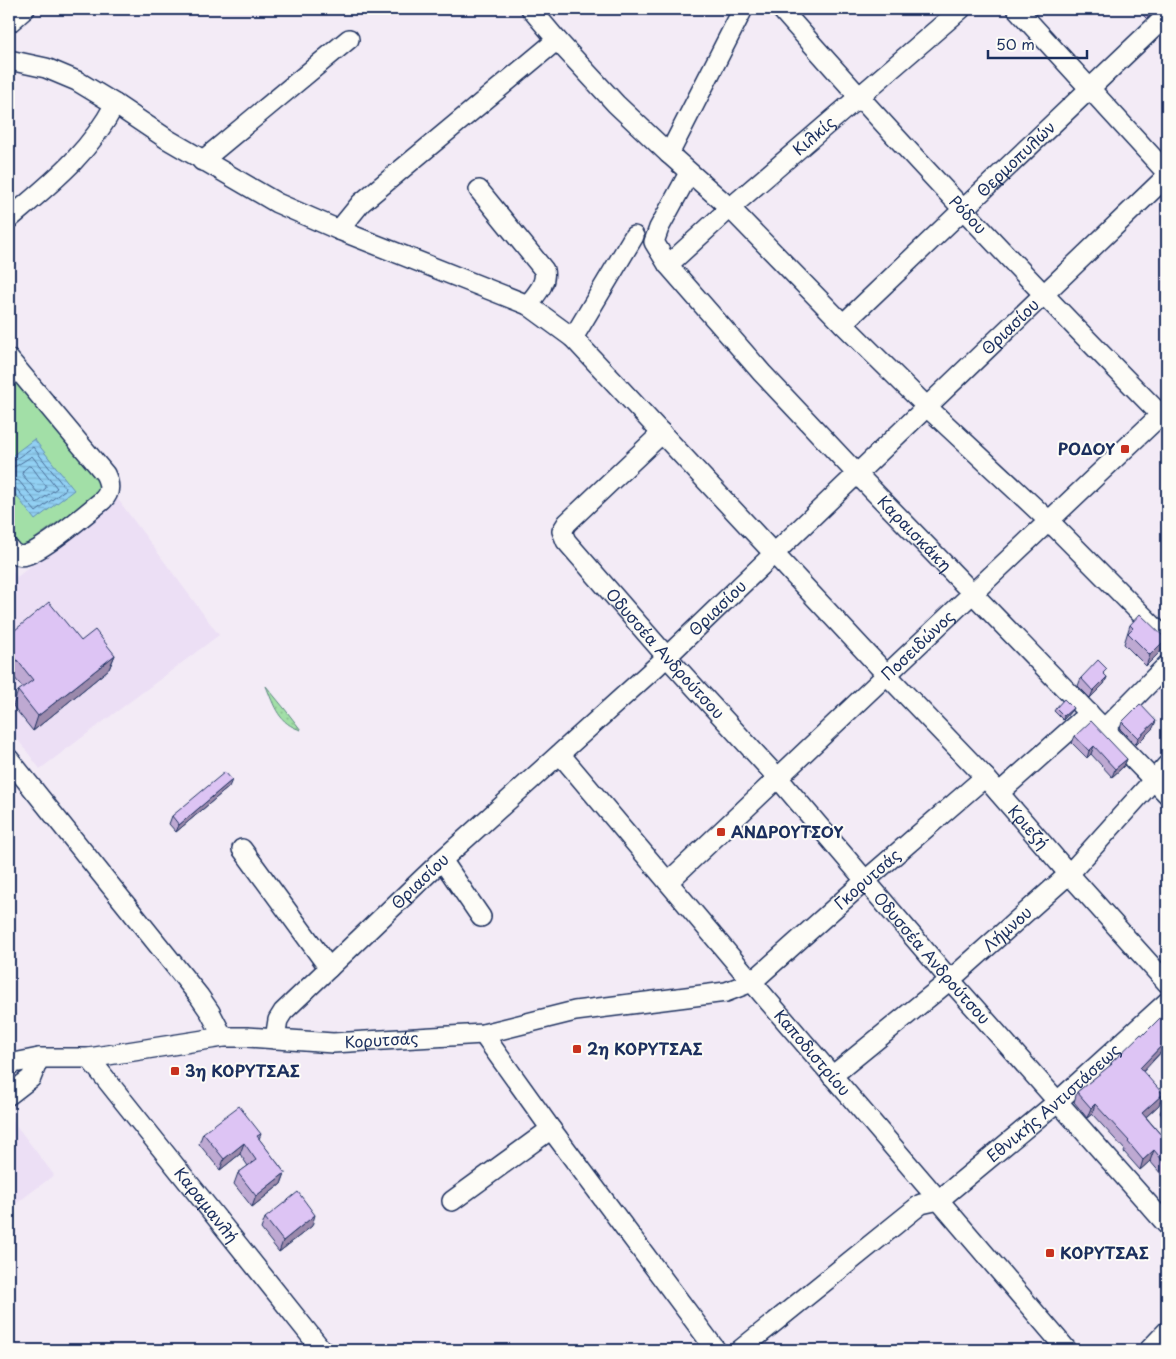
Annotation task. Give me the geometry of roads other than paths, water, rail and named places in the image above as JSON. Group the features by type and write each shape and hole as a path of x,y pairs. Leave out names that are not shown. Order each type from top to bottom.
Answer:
{"street":[{"path":"9,23 25,9"},
{"path":"531,9 616,104 730,208 843,324 927,407 1049,521 1167,640"},
{"path":"669,154 743,9"},
{"name":"Ρόδου","path":"781,9 858,97 1043,295 1164,412"},
{"name":"Κιλκίς","path":"668,265 730,208 961,9"},
{"path":"1017,9 1167,174"},
{"name":"Θερμοπυλών","path":"843,324 1167,15"},
{"path":"202,160 349,39"},
{"path":"339,230 361,203 557,40"},
{"name":"Κριεζή","path":"9,60 46,68 77,81 167,139 277,202 339,230 528,306 572,338 985,777 1068,874 1167,983"},
{"path":"9,219 77,159 103,127 115,104"},
{"name":"Καραισκάκη","path":"689,172 659,228 654,242 668,265 762,373 857,474 1167,794"},
{"name":"Θριασίου","path":"275,1039 278,1020 283,1012 442,860 667,657 1167,174"},
{"path":"479,190 544,270 546,276 544,283 528,306"},
{"path":"572,338 634,236"},
{"path":"9,359 105,474 109,488 108,495 103,500 38,550 24,556 16,555 9,548"},
{"name":"Ποσειδώνος","path":"668,882 1164,412"},
{"name":"Οδυσσέα Ανδρούτσου","path":"662,433 567,523 562,532 566,541 667,657 778,778 950,980 1167,1225"},
{"path":"1104,729 1167,665"},
{"path":"999,793 1089,713"},
{"name":"Καποδιστρίου","path":"560,754 1067,1350"},
{"path":"9,759 199,996 210,1012 223,1038"},
{"name":"Λήμνου","path":"832,1076 950,980 1068,874 1167,765"},
{"name":"Γκορυτσάς","path":"752,982 985,777"},
{"path":"242,849 329,968"},
{"path":"442,860 482,917"},
{"name":"Κορυτσάς","path":"9,1064 39,1058 90,1058 223,1038 247,1037 359,1043 483,1034 575,1011 726,992 752,982"},
{"name":"Εθνικής Αντιστάσεως","path":"939,1200 1058,1102 1167,1002"},
{"path":"483,1034 551,1129 716,1350"},
{"path":"9,1095 31,1078 39,1058"},
{"name":"Καραμανλή","path":"90,1058 322,1350"},
{"path":"452,1202 551,1129"},
{"path":"740,1350 921,1204 939,1200"},
{"path":"1149,1350 1167,1331"}],"water":[{"path":"34,439 74,490 35,520 9,486 9,458"}],"place":[{"name":"ΡΟΔΟΥ","path":"1125,449"},
{"name":"ΑΝΔΡΟΥΤΣΟΥ","path":"721,832"},
{"name":"2η ΚΟΡΥΤΣΑΣ","path":"577,1049"},
{"name":"3η ΚΟΡΥΤΣΑΣ","path":"175,1071"},
{"name":"ΚΟΡΥΤΣΑΣ","path":"1050,1253"}]}
